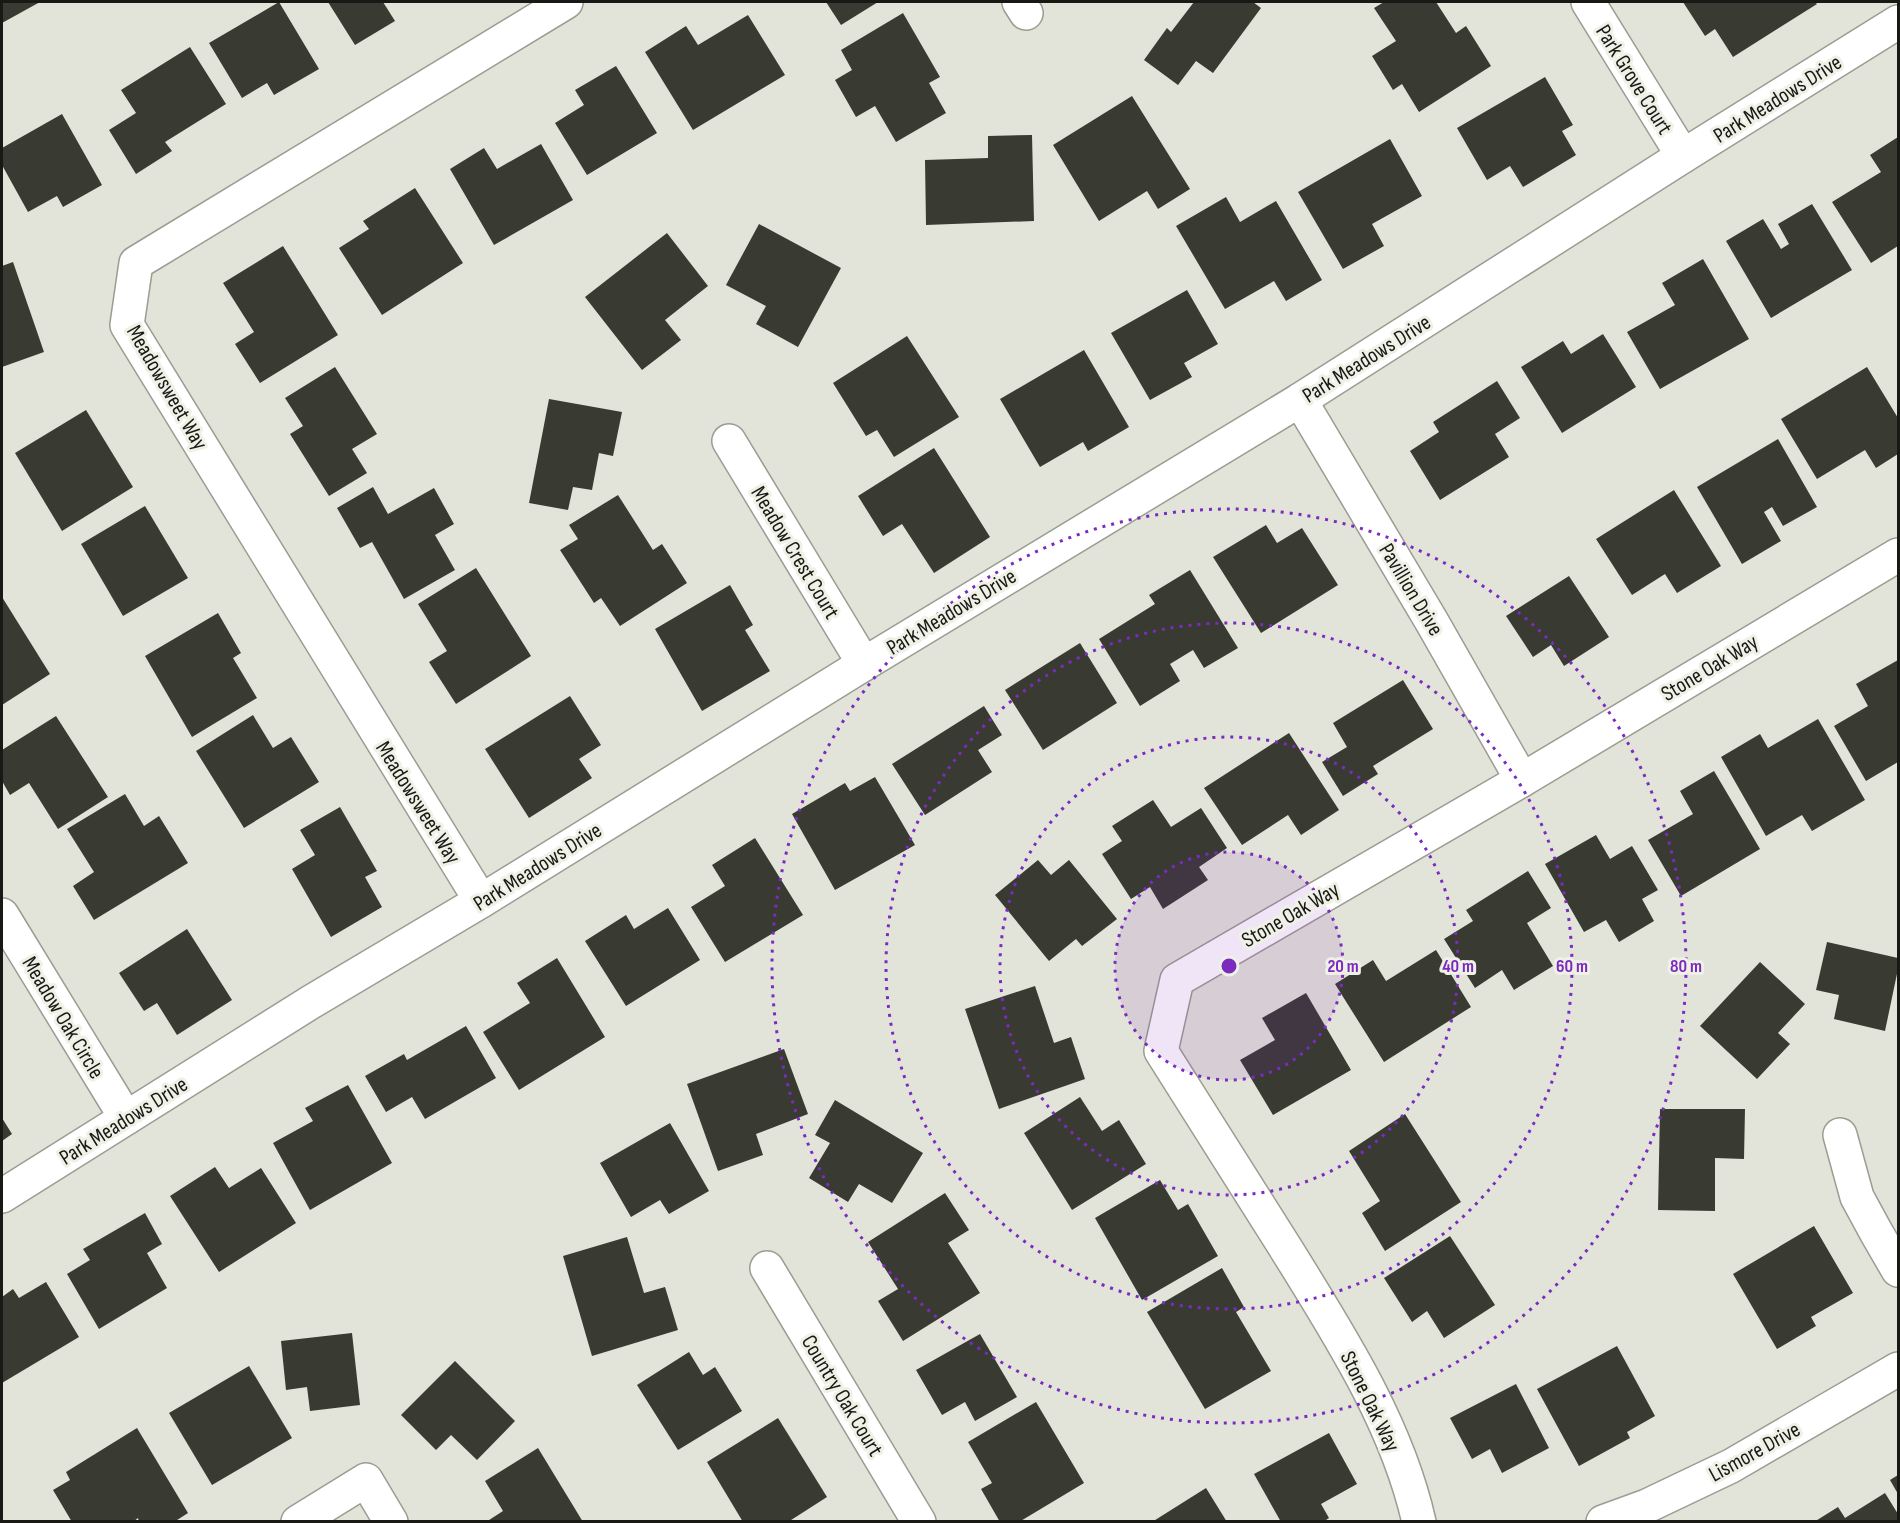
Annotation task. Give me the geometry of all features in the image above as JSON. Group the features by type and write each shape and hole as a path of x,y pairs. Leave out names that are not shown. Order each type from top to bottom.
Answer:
{"street":[{"name":"Meadowsweet Way","path":"481,901 127,324 136,263 566,2"},
{"name":"Park Grove Court","path":"1588,2 1683,156"},
{"name":"Park Meadows Drive","path":"2,1196 311,1002 481,901 864,664 1300,400 1683,156 1899,22"},
{"name":"Pavillion Drive","path":"1300,400 1432,622 1522,780"},
{"name":"Meadow Crest Court","path":"729,441 864,664"},
{"name":"Stone Oak Way","path":"1419,1521 1412,1491 1380,1411 1336,1329 1161,1051 1177,980 1522,780 1899,555"},
{"name":"Meadow Oak Circle","path":"2,915 126,1118"},
{"path":"1840,1135 1857,1197 1899,1270"},
{"name":"Country Oak Court","path":"768,1268 919,1521"},
{"name":"Lismore Drive","path":"1603,1521 1647,1506 1731,1466 1899,1369"},
{"path":"298,1521 366,1480 391,1521"}],"building":[{"path":"2,2 40,2 2,23"},
{"path":"279,2 319,69 274,95 267,83 242,98 209,43"},
{"path":"328,2 383,2 395,21 355,45"},
{"path":"826,2 878,2 841,25"},
{"path":"1194,2 1253,2 1261,8 1213,73 1196,61 1178,85 1144,60 1167,28 1171,32"},
{"path":"1384,2 1436,2 1456,33 1466,26 1491,66 1419,112 1402,84 1393,90 1372,56 1396,41 1374,8"},
{"path":"1683,2 1815,2 1817,4 1733,57 1715,29 1705,36"},
{"path":"903,13 940,77 929,83 946,113 896,142 875,106 856,117 835,80 852,70 841,50"},
{"path":"748,15 785,75 693,130 645,52 686,26 698,45"},
{"path":"190,47 226,104 165,142 172,151 136,174 109,130 136,113 121,90"},
{"path":"616,66 657,133 587,175 555,123 584,105 575,90"},
{"path":"1545,77 1573,125 1562,131 1576,155 1523,187 1510,166 1487,180 1457,128"},
{"path":"1132,96 1190,189 1158,209 1147,191 1099,221 1053,145"},
{"path":"62,114 102,185 63,207 57,196 28,212 2,165 2,148"},
{"path":"1032,135 1034,221 926,225 925,160 988,158 988,136"},
{"path":"1898,137 1898,246 1871,263 1832,202 1881,172 1870,155"},
{"path":"1390,139 1422,196 1372,224 1384,246 1343,269 1298,192"},
{"path":"541,144 573,200 494,245 450,169 484,148 497,169"},
{"path":"415,188 463,263 382,315 339,248 369,229 363,221"},
{"path":"1226,197 1240,222 1276,201 1322,280 1286,301 1274,281 1225,309 1176,226"},
{"path":"1812,204 1852,270 1771,318 1726,241 1763,219 1781,249 1789,244 1778,224"},
{"path":"759,224 841,268 798,347 756,324 766,306 726,285"},
{"path":"667,233 708,286 665,320 681,340 642,370 585,297"},
{"path":"283,246 338,335 260,383 235,344 254,332 223,283"},
{"path":"1703,259 1749,339 1660,389 1627,332 1675,305 1662,283"},
{"path":"13,262 44,352 2,367 2,266"},
{"path":"1187,290 1218,344 1184,363 1192,377 1150,400 1111,333"},
{"path":"1603,334 1636,387 1562,433 1521,367 1563,341 1571,354"},
{"path":"907,336 959,417 894,457 877,430 866,436 833,383"},
{"path":"1084,350 1129,427 1088,451 1083,442 1040,467 1000,399"},
{"path":"335,367 377,434 352,449 367,473 329,496 290,434 303,426 285,398"},
{"path":"1867,367 1898,418 1898,454 1876,468 1865,450 1817,479 1781,419"},
{"path":"1497,381 1520,418 1495,434 1509,457 1440,500 1410,451 1439,432 1433,422"},
{"path":"549,399 622,412 613,456 599,453 592,490 573,487 568,510 529,503"},
{"path":"86,410 133,487 62,531 15,453"},
{"path":"1778,439 1817,507 1783,526 1772,507 1764,512 1781,541 1742,564 1697,487"},
{"path":"934,448 990,537 934,573 902,524 883,536 858,496"},
{"path":"373,487 388,514 434,488 454,524 435,535 455,570 404,599 372,542 360,548 337,508"},
{"path":"1674,490 1721,566 1677,593 1665,574 1632,595 1596,539"},
{"path":"618,495 653,550 662,544 687,583 620,626 601,598 594,603 560,550 578,539 569,525"},
{"path":"145,506 188,578 123,616 81,544"},
{"path":"1266,525 1277,543 1302,528 1338,585 1261,633 1213,557"},
{"path":"476,568 531,656 456,704 429,662 447,651 418,604"},
{"path":"1190,570 1238,648 1204,668 1193,650 1170,664 1180,681 1140,706 1099,639 1155,604 1149,595"},
{"path":"1569,576 1609,637 1564,666 1551,645 1533,657 1506,616"},
{"path":"730,585 753,625 745,630 770,671 702,711 655,629"},
{"path":"2,597 50,674 2,705"},
{"path":"218,613 241,653 233,658 257,698 192,737 145,656"},
{"path":"1080,643 1117,703 1043,750 1005,690"},
{"path":"1898,660 1898,762 1866,781 1834,726 1868,706 1856,684"},
{"path":"1403,680 1433,729 1373,766 1378,774 1343,796 1322,762 1347,747 1333,723"},
{"path":"570,696 601,745 579,759 592,778 529,818 485,749"},
{"path":"984,706 1002,735 978,750 992,772 925,815 892,764"},
{"path":"253,715 273,748 291,737 319,782 244,828 196,751"},
{"path":"56,716 108,797 58,829 29,783 10,795 2,781 2,750"},
{"path":"1818,719 1865,800 1812,831 1802,815 1766,836 1721,757 1760,734 1768,748"},
{"path":"1289,733 1339,810 1301,835 1288,815 1242,845 1204,788"},
{"path":"1714,771 1760,849 1681,896 1648,840 1693,814 1680,791"},
{"path":"875,777 915,845 835,890 792,814 845,783 850,791"},
{"path":"125,794 144,826 159,816 188,863 94,920 73,886 94,872 67,829"},
{"path":"1153,800 1171,827 1201,808 1227,848 1199,867 1208,880 1163,909 1150,887 1131,899 1102,854 1122,841 1112,826"},
{"path":"340,807 377,871 365,877 382,907 331,937 292,869 315,855 300,830"},
{"path":"1596,835 1610,859 1632,846 1658,890 1642,899 1654,921 1619,942 1606,920 1584,932 1545,864"},
{"path":"755,838 803,915 725,962 691,907 725,886 712,865"},
{"path":"1038,860 1051,875 1069,860 1117,919 1082,946 1076,939 1049,961 995,895"},
{"path":"1528,871 1551,908 1527,923 1553,966 1514,990 1502,970 1475,988 1444,939 1473,921 1466,910"},
{"path":"668,908 700,960 626,1006 585,941 626,915 634,929"},
{"path":"187,929 232,1000 177,1035 157,1003 144,1011 119,973"},
{"path":"1827,942 1898,958 1898,969 1885,1031 1834,1019 1839,995 1816,990"},
{"path":"1436,950 1471,1007 1384,1062 1335,984 1373,960 1386,981"},
{"path":"557,958 605,1037 519,1090 483,1032 530,1003 517,983"},
{"path":"1760,962 1805,1004 1778,1033 1790,1044 1757,1079 1700,1026"},
{"path":"1035,986 1054,1043 1071,1037 1085,1079 999,1109 965,1009"},
{"path":"1306,993 1351,1070 1273,1115 1240,1060 1275,1040 1262,1018"},
{"path":"466,1026 496,1078 425,1119 412,1097 386,1112 365,1076 404,1054 407,1060"},
{"path":"784,1049 808,1114 756,1134 763,1155 718,1171 687,1084"},
{"path":"348,1085 392,1163 310,1210 273,1143 313,1121 305,1108"},
{"path":"1080,1097 1102,1131 1119,1120 1146,1164 1072,1210 1024,1133"},
{"path":"835,1100 923,1153 892,1203 859,1184 848,1202 809,1178 830,1143 815,1135"},
{"path":"1660,1109 1745,1109 1744,1159 1715,1158 1715,1211 1658,1210"},
{"path":"1405,1114 1461,1202 1385,1251 1362,1213 1380,1201 1349,1151"},
{"path":"2,1118 12,1134 2,1141"},
{"path":"670,1123 709,1191 669,1214 660,1200 631,1217 600,1163"},
{"path":"215,1167 229,1188 261,1168 296,1223 219,1272 170,1196"},
{"path":"1160,1180 1178,1210 1188,1204 1218,1256 1142,1300 1095,1218"},
{"path":"945,1193 969,1230 948,1243 980,1293 903,1341 878,1301 898,1289 868,1242"},
{"path":"145,1213 162,1244 147,1253 167,1288 99,1329 67,1274 90,1260 83,1249"},
{"path":"1814,1226 1853,1293 1811,1317 1816,1326 1777,1349 1733,1274"},
{"path":"1450,1236 1495,1305 1444,1338 1427,1311 1412,1322 1384,1278"},
{"path":"627,1237 644,1293 665,1287 678,1330 592,1356 563,1256"},
{"path":"1222,1268 1244,1307 1236,1312 1271,1371 1205,1409 1147,1312"},
{"path":"46,1282 79,1337 2,1383 2,1297 13,1289 19,1298"},
{"path":"352,1333 360,1405 310,1411 307,1387 286,1390 281,1341"},
{"path":"980,1334 1017,1397 975,1421 965,1402 942,1415 916,1370"},
{"path":"1617,1346 1655,1416 1627,1432 1630,1438 1579,1466 1537,1389"},
{"path":"689,1352 703,1375 715,1367 742,1411 678,1450 637,1385"},
{"path":"455,1361 515,1421 477,1460 451,1435 436,1450 401,1415"},
{"path":"249,1366 292,1438 212,1485 169,1413"},
{"path":"1516,1384 1549,1448 1502,1473 1490,1449 1472,1459 1450,1418"},
{"path":"1036,1402 1084,1483 1019,1522 1000,1522 981,1489 992,1483 968,1442"},
{"path":"778,1418 827,1497 788,1522 743,1522 707,1462"},
{"path":"137,1428 188,1513 174,1522 139,1522 138,1518 133,1522 72,1522 53,1490 70,1480 66,1472"},
{"path":"1329,1433 1357,1484 1321,1504 1329,1518 1323,1522 1281,1522 1254,1474"},
{"path":"538,1448 583,1522 486,1522 503,1511 485,1481"},
{"path":"1898,1475 1898,1494 1890,1480"},
{"path":"1206,1488 1227,1522 1152,1522"},
{"path":"1885,1493 1898,1514 1898,1522 1814,1522 1838,1507 1845,1518"}]}
